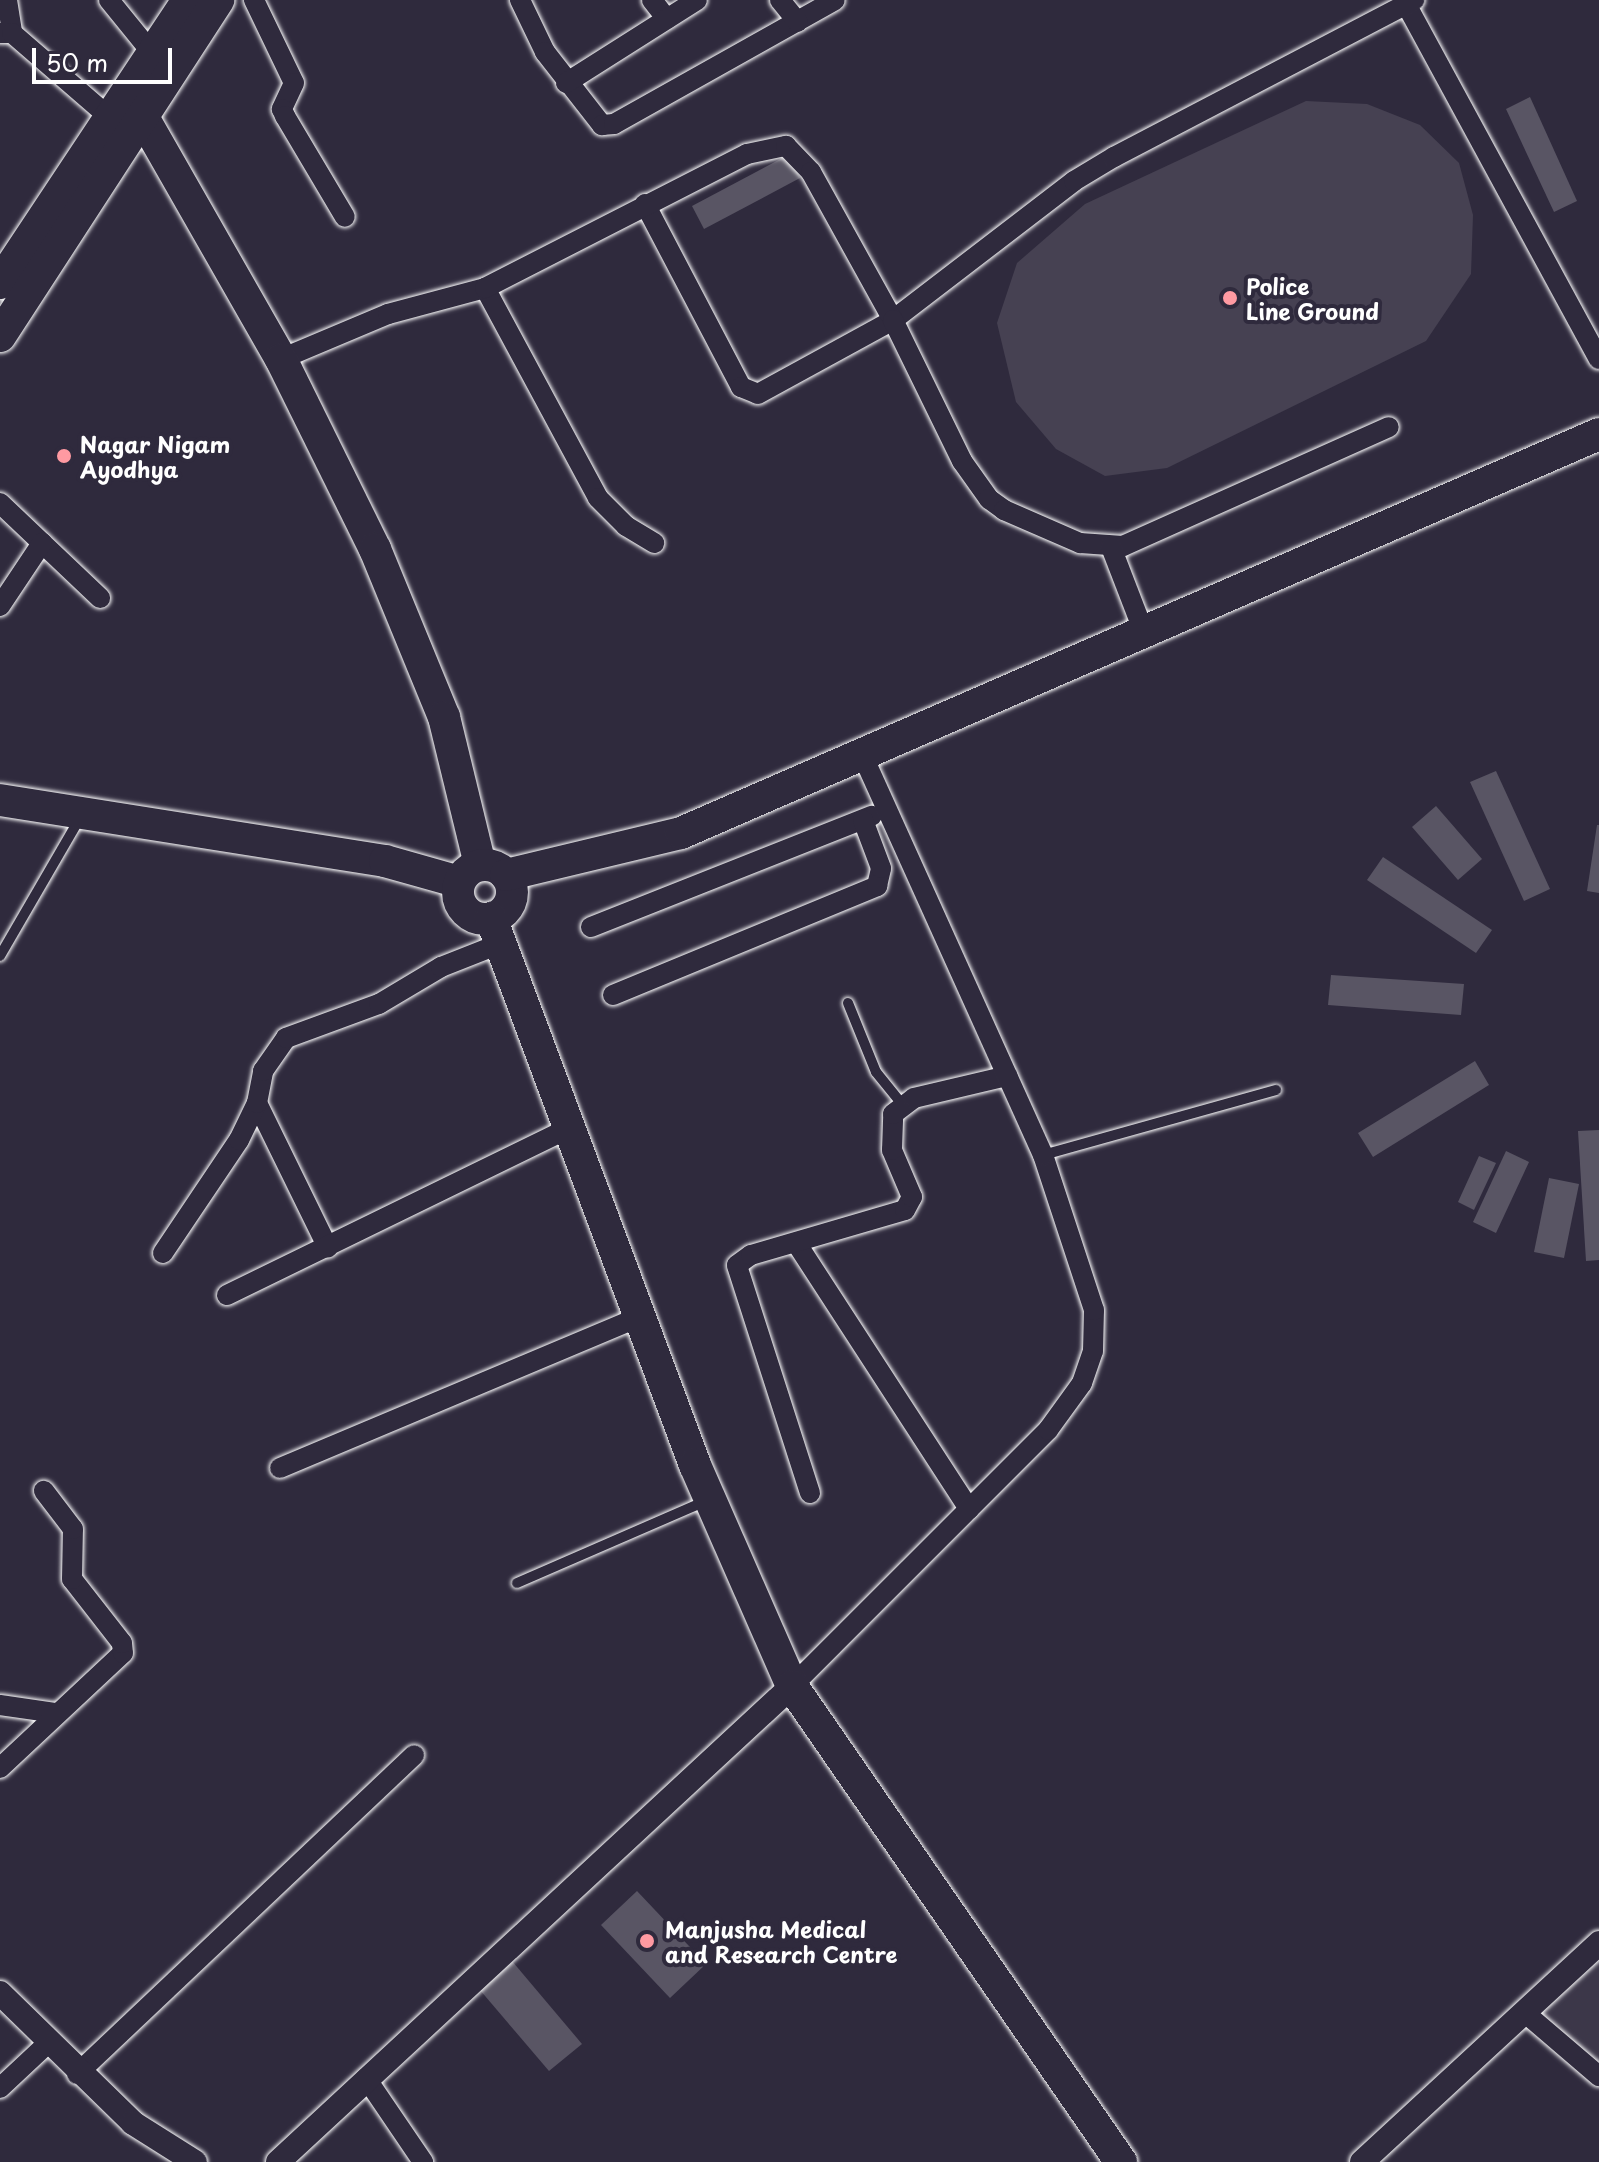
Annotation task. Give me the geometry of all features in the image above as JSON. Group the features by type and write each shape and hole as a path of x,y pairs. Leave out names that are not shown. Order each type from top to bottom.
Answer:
{"main road":[{"path":"3,274 109,117 135,103 152,53 188,0"},
{"path":"0,336 135,103 218,0"},
{"path":"135,103 281,359 375,549 428,675 461,773 482,874 510,901 495,931"},
{"path":"0,800 482,874 681,833 1599,434"},
{"path":"482,874 462,906 495,931 710,1499 792,1686 1121,2162"}],"street":[{"path":"7,0 6,33 109,117"},
{"path":"109,0 152,53"},
{"path":"254,0 294,83 282,109 345,217"},
{"path":"520,0 566,83 594,119 614,124 835,0"},
{"path":"652,0 667,19"},
{"path":"566,83 697,0"},
{"path":"780,0 798,22"},
{"path":"645,204 747,394 769,390 893,320 1100,165 1410,2 1591,328 1599,359"},
{"path":"281,359 388,314 485,288 747,154 786,146 811,172 893,320 962,461 989,499 1080,543 1111,547 1146,540 1389,427"},
{"path":"485,288 598,498 626,526 654,543"},
{"path":"0,503 100,598"},
{"path":"0,606 42,543"},
{"path":"1111,547 1143,630"},
{"path":"278,2162 792,1686 1048,1430 1082,1383 1093,1351 1094,1310 1043,1155 863,756"},
{"path":"591,927 887,810"},
{"path":"613,995 877,886 881,868 863,820"},
{"path":"163,1253 239,1140 257,1103 263,1071 286,1038 379,1004 495,931"},
{"path":"810,1493 737,1272 742,1258 797,1244 911,1204 889,1139 893,1114 902,1104 1007,1076"},
{"path":"257,1103 328,1248"},
{"path":"227,1295 568,1129"},
{"path":"797,1244 969,1509"},
{"path":"280,1468 639,1317"},
{"path":"0,1768 123,1653 122,1643 72,1579 73,1529 44,1491"},
{"path":"0,1705 56,1713"},
{"path":"77,2074 414,1755"},
{"path":"1362,2162 1599,1943"},
{"path":"0,1993 77,2074 133,2123 195,2162"},
{"path":"1524,2012 1599,2076"},
{"path":"0,2088 47,2044"},
{"path":"366,2078 423,2162"}],"lane":[{"path":"0,956 83,812"},
{"path":"848,1003 876,1072 902,1104"},
{"path":"1043,1155 1276,1090"},
{"path":"517,1583 710,1499"}],"shaded area":[{"name":"Police Line Ground","path":"1306,101 1367,104 1420,125 1459,163 1473,215 1471,274 1426,341 1167,468 1105,476 1056,449 1016,402 997,323 1017,263 1085,204"},
{"path":"1599,1955 1599,2085 1522,2024"}],"building":[{"path":"1530,97 1577,201 1554,212 1506,109"},
{"path":"788,155 800,178 704,229 692,206"},
{"path":"1496,771 1550,889 1524,901 1470,782"},
{"path":"1436,806 1482,859 1458,880 1412,827"},
{"path":"1599,825 1599,893 1587,891"},
{"path":"1383,857 1492,930 1476,953 1367,880"},
{"path":"1331,975 1464,984 1461,1015 1328,1005"},
{"path":"1475,1061 1489,1085 1373,1157 1358,1133"},
{"path":"1599,1130 1599,1260 1586,1261 1578,1131"},
{"path":"1506,1151 1529,1162 1496,1233 1473,1222"},
{"path":"1479,1156 1496,1163 1474,1210 1458,1202"},
{"path":"1549,1178 1579,1184 1564,1258 1534,1252"},
{"path":"637,1891 706,1964 670,1998 601,1925"},
{"path":"507,1955 582,2044 549,2071 474,1983"}],"place":[{"name":"Police Line Ground","path":"1230,298"},
{"name":"Nagar Nigam Ayodhya","path":"64,456"},
{"name":"Manjusha Medical and Research Centre","path":"647,1941"}]}
